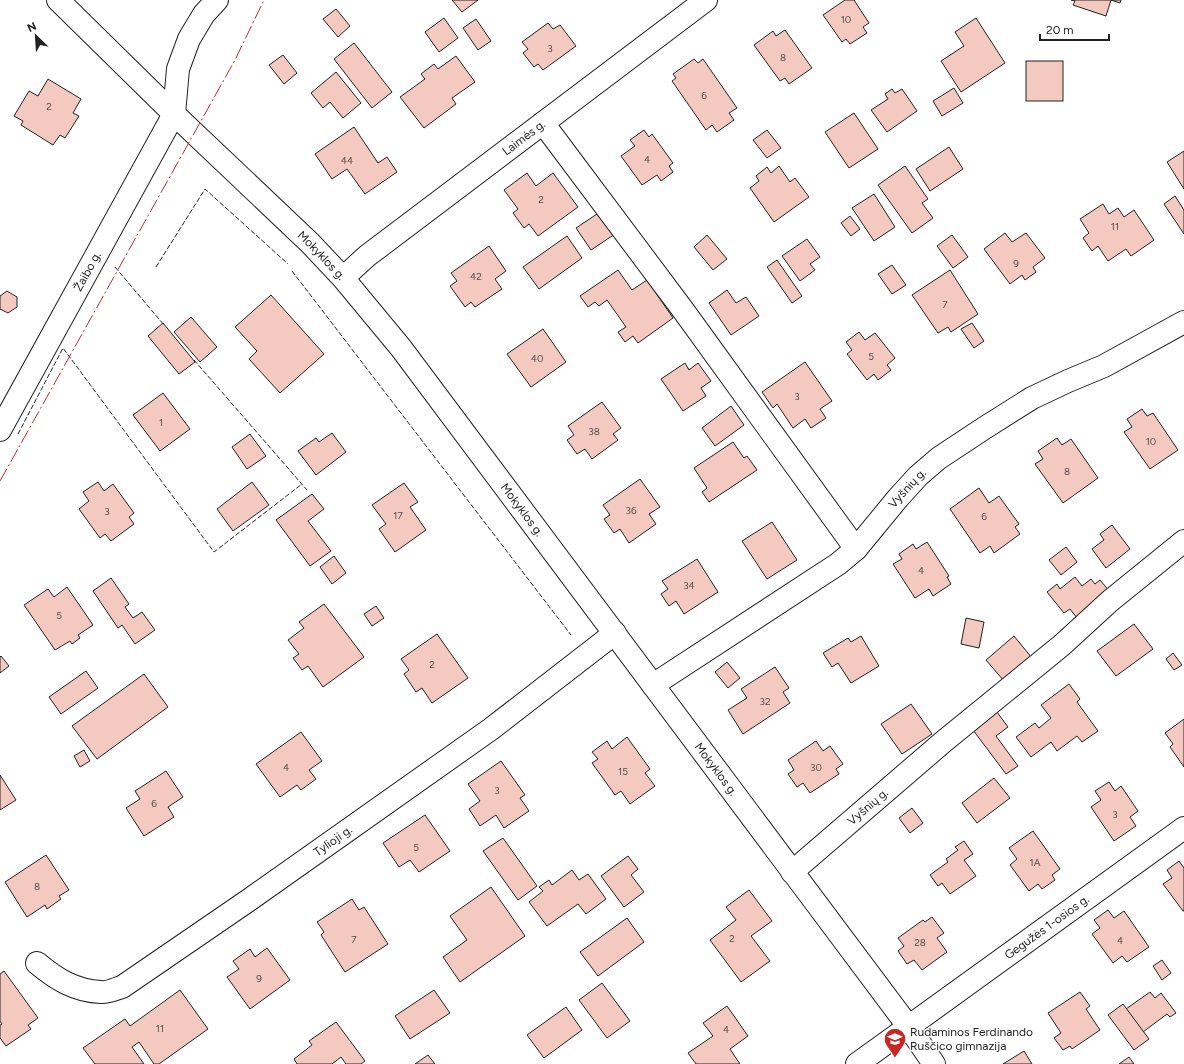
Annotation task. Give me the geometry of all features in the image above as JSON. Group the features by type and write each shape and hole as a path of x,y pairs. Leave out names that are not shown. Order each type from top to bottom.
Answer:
{"street":[{"name":"Mokyklos g.","path":"58,0 174,114 310,243 343,278 401,348 908,1026 934,1064"},
{"path":"174,114 178,69 189,40 204,14 218,0"},
{"name":"Laimės g.","path":"343,278 367,256 706,0"},
{"name":"Žaibo g.","path":"0,430 174,114"},
{"path":"543,123 683,310 856,549"},
{"name":"Vyšnių g.","path":"653,685 838,564 856,549 918,476 939,458 1032,398 1104,366 1184,322"},
{"name":"Vyšnių g.","path":"792,872 943,742 1062,645 1110,601 1184,541"},
{"name":"Tylioji g.","path":"37,963 55,978 79,989 102,993 122,987 249,900 491,729 615,633"},
{"name":"Gegužės 1-osios g.","path":"858,1064 908,1026 1184,828"}],"building":[{"path":"452,0 478,0 462,12"},
{"path":"845,0 854,0 869,23 863,27 867,33 850,44 846,39 842,42 823,15"},
{"path":"1071,0 1111,0 1106,16 1073,5 1075,1"},
{"path":"1111,0 1121,0 1120,3"},
{"path":"336,9 350,26 338,37 323,19"},
{"path":"444,18 458,38 439,52 425,32"},
{"path":"976,18 1005,63 961,92 941,61 964,46 955,32"},
{"path":"476,19 491,41 478,50 463,28"},
{"path":"548,23 553,29 560,25 576,46 543,70 538,64 534,67 523,53 528,49 522,42"},
{"path":"785,30 812,68 789,84 785,78 780,81 754,45 773,31 776,36"},
{"path":"354,43 392,92 372,108 334,59"},
{"path":"283,55 297,73 284,84 269,65"},
{"path":"456,56 475,82 452,98 456,104 424,128 400,97 425,79 421,74 434,64 438,69"},
{"path":"694,59 698,63 703,59 737,108 729,113 734,120 717,132 712,125 706,130 672,81 676,78 673,74"},
{"path":"1026,61 1063,61 1063,101 1026,101"},
{"path":"336,72 361,103 343,118 330,102 323,108 311,93"},
{"path":"48,79 81,99 73,113 79,116 65,138 60,135 53,145 21,125 23,121 14,116 29,91 38,96"},
{"path":"954,88 963,103 942,116 933,101"},
{"path":"892,89 895,93 902,89 917,111 887,132 871,110 888,99 885,94"},
{"path":"854,113 878,149 849,168 825,132"},
{"path":"354,127 378,163 387,157 397,172 365,194 347,169 332,179 315,154"},
{"path":"644,130 649,137 652,134 673,163 669,166 673,172 661,181 657,175 642,185 621,156 635,146 630,140"},
{"path":"767,130 781,148 767,158 753,140"},
{"path":"949,147 963,169 930,191 916,169"},
{"path":"1184,151 1184,189 1167,162"},
{"path":"779,166 790,182 795,178 809,197 774,222 750,188 759,181 756,176 767,167 771,173"},
{"path":"905,166 928,199 922,203 933,218 912,233 878,185"},
{"path":"527,173 536,186 553,173 578,207 538,236 529,224 524,228 513,213 518,209 504,190"},
{"path":"874,194 895,227 874,241 852,208"},
{"path":"1175,196 1184,210 1184,234 1164,204"},
{"path":"1103,204 1109,214 1118,208 1124,217 1134,210 1154,240 1131,256 1126,249 1108,261 1098,246 1092,251 1083,238 1089,233 1080,219"},
{"path":"600,212 615,234 591,250 576,228"},
{"path":"850,216 860,229 851,236 841,223"},
{"path":"1005,233 1012,242 1026,233 1045,258 1033,267 1036,272 1025,280 1022,275 1010,284 984,249"},
{"path":"707,235 727,259 713,270 694,247"},
{"path":"952,235 968,257 953,268 937,246"},
{"path":"567,236 582,258 539,289 523,267"},
{"path":"807,239 820,257 810,264 815,270 800,281 782,256"},
{"path":"489,246 506,271 495,279 502,289 475,307 471,302 465,307 450,286 457,281 451,273"},
{"path":"777,260 802,296 792,303 767,267"},
{"path":"892,265 906,285 892,294 878,274"},
{"path":"618,270 632,290 647,280 673,318 638,343 633,336 625,342 618,332 626,327 607,300 599,306 595,302 588,307 580,296"},
{"path":"950,270 978,314 951,332 948,327 938,333 912,295"},
{"path":"727,290 736,303 746,297 759,316 731,335 709,303"},
{"path":"7,291 17,297 17,307 8,313 0,309 0,296"},
{"path":"271,295 324,354 280,393 249,359 257,351 235,327"},
{"path":"191,317 217,347 200,362 174,332"},
{"path":"163,323 195,362 179,374 148,336"},
{"path":"972,323 984,341 974,348 961,329"},
{"path":"543,329 566,362 531,387 507,354"},
{"path":"859,332 865,340 875,333 895,358 887,365 891,370 878,380 874,374 867,380 847,354 852,350 846,342"},
{"path":"805,362 832,401 820,409 826,418 811,428 805,419 793,428 777,404 773,408 762,392"},
{"path":"685,363 689,370 698,363 711,381 701,388 706,396 683,411 661,379"},
{"path":"163,393 190,429 160,451 133,415"},
{"path":"602,402 621,428 613,434 618,440 592,459 585,449 577,454 567,440 574,435 568,426"},
{"path":"731,406 744,425 715,446 702,428"},
{"path":"1142,409 1147,416 1153,413 1178,450 1150,469 1124,432 1132,427 1127,419"},
{"path":"332,433 346,452 316,475 298,451 316,438 319,442"},
{"path":"250,434 266,456 247,469 232,447"},
{"path":"1057,438 1062,445 1071,439 1098,478 1063,503 1035,464 1043,459 1038,451"},
{"path":"733,442 744,458 747,456 757,470 709,502 702,492 707,488 694,468"},
{"path":"640,479 660,507 649,514 656,524 629,543 620,529 614,533 604,519 610,515 603,505"},
{"path":"98,482 104,491 113,484 134,513 129,517 134,524 111,541 105,534 100,538 79,509 89,501 83,492"},
{"path":"252,482 269,505 233,531 217,509"},
{"path":"404,483 418,502 410,507 426,530 395,552 379,529 386,524 372,505"},
{"path":"979,488 989,503 999,496 1019,524 1015,527 1020,534 994,553 990,546 980,553 950,509"},
{"path":"312,494 324,509 308,521 331,551 310,566 276,520"},
{"path":"772,522 797,560 767,579 742,541"},
{"path":"1112,525 1130,549 1106,568 1092,549 1104,540 1100,534"},
{"path":"927,542 949,576 947,577 951,584 933,596 929,589 915,598 893,564 902,559 899,554 913,544 916,549"},
{"path":"1066,547 1077,562 1061,575 1049,560"},
{"path":"334,556 346,573 332,584 320,567"},
{"path":"697,559 718,592 684,614 676,601 669,606 661,594 668,589 662,581"},
{"path":"1075,577 1082,586 1091,579 1095,584 1100,580 1110,592 1077,618 1070,609 1064,613 1047,592 1057,584 1060,589"},
{"path":"111,578 129,604 125,607 133,618 142,612 155,630 135,644 122,625 118,628 93,591"},
{"path":"67,587 93,625 78,635 80,638 72,644 70,641 55,650 24,605 48,589 54,597"},
{"path":"324,604 364,657 323,687 308,666 302,670 293,658 299,654 288,640 304,628 299,622"},
{"path":"376,606 384,618 372,626 364,614"},
{"path":"966,618 984,622 979,648 961,644"},
{"path":"1134,624 1153,649 1116,676 1097,651"},
{"path":"437,634 468,678 432,703 422,688 416,692 404,674 409,670 401,659"},
{"path":"861,636 879,666 851,683 838,663 832,667 823,653 848,638 851,642"},
{"path":"1014,636 1032,658 1004,681 986,660"},
{"path":"1173,653 1182,665 1174,670 1166,659"},
{"path":"1,656 9,666 0,673 0,657"},
{"path":"727,662 740,678 728,688 715,672"},
{"path":"775,667 789,688 783,692 790,703 743,734 728,710 747,698 741,689"},
{"path":"86,671 98,688 61,714 49,697"},
{"path":"144,674 168,707 97,759 72,726"},
{"path":"1069,684 1080,699 1077,702 1098,731 1082,742 1077,736 1057,751 1051,742 1031,757 1016,737 1035,723 1039,728 1051,718 1041,705"},
{"path":"911,704 932,734 902,754 881,724"},
{"path":"994,708 1008,727 996,736 1018,766 1006,774 970,726"},
{"path":"1184,719 1184,767 1170,747 1173,744 1165,733"},
{"path":"301,732 322,761 309,770 316,779 301,790 297,785 280,797 256,764"},
{"path":"627,737 650,769 645,773 655,786 630,804 621,791 615,795 592,763 598,759 592,752 607,741 612,749"},
{"path":"816,741 823,751 830,746 843,764 836,769 839,774 810,793 803,783 797,787 788,774 794,770 788,760"},
{"path":"84,750 90,761 80,767 74,756"},
{"path":"501,761 525,795 520,798 529,811 504,828 496,815 480,826 469,809 480,801 468,784"},
{"path":"166,771 183,797 168,807 174,817 144,836 126,808 140,799 135,791"},
{"path":"0,775 16,800 0,810"},
{"path":"994,778 1010,798 977,823 962,803"},
{"path":"1109,782 1115,791 1121,786 1138,811 1130,817 1136,826 1114,841 1091,807 1101,800 1095,791"},
{"path":"912,808 923,823 910,833 899,818"},
{"path":"425,815 450,851 419,872 410,860 399,867 383,843"},
{"path":"1033,831 1060,869 1052,875 1055,880 1042,889 1038,884 1029,891 1010,865 1017,859 1009,848"},
{"path":"503,838 537,886 518,900 483,851"},
{"path":"964,841 973,854 964,860 976,876 950,894 942,883 938,886 930,875 948,862 946,859 958,850 955,847"},
{"path":"46,855 69,890 59,896 61,899 47,909 45,905 27,917 5,882"},
{"path":"628,856 638,869 631,875 644,892 624,907 601,876"},
{"path":"1179,861 1184,868 1184,911 1163,884 1172,878 1167,870"},
{"path":"572,870 579,880 588,874 606,899 586,914 578,904 547,926 529,902 543,891 539,887 549,880 552,885"},
{"path":"491,887 525,936 460,982 443,957 467,940 450,916"},
{"path":"749,890 772,921 751,936 770,961 741,982 710,940 736,920 726,907"},
{"path":"352,899 359,910 364,907 388,944 345,972 321,935 324,932 317,922"},
{"path":"1108,910 1114,918 1124,911 1149,947 1127,962 1122,956 1113,963 1092,934 1100,928 1094,920"},
{"path":"932,917 944,933 937,938 947,952 922,970 914,960 907,964 898,951 904,946 898,938 923,920 925,922"},
{"path":"627,918 644,942 598,976 580,952"},
{"path":"267,948 290,980 250,1009 227,977 239,969 233,961 250,949 255,957"},
{"path":"1162,960 1171,973 1162,980 1153,966"},
{"path":"4,971 38,1018 28,1025 31,1029 6,1046 0,1038 0,1025 2,1024 0,1021 0,974"},
{"path":"602,983 630,1021 607,1038 579,1000"},
{"path":"180,990 208,1029 159,1064 154,1064 139,1042 132,1047 144,1064 95,1064 83,1048 125,1019 130,1026"},
{"path":"434,990 450,1013 410,1039 395,1016"},
{"path":"1080,992 1090,1006 1086,1009 1100,1030 1072,1049 1070,1046 1063,1050 1054,1038 1061,1033 1048,1013"},
{"path":"1150,992 1155,998 1161,993 1176,1013 1170,1017 1167,1014 1143,1032 1126,1009"},
{"path":"1123,1004 1149,1039 1134,1050 1108,1015"},
{"path":"727,1006 748,1036 730,1049 740,1064 696,1064 688,1053 713,1036 703,1023"},
{"path":"566,1007 582,1030 544,1058 527,1035"},
{"path":"336,1022 365,1061 361,1064 346,1064 341,1057 332,1064 297,1064 294,1059 312,1045 309,1041"},
{"path":"1024,1051 1032,1064 1003,1064"},
{"path":"428,1055 435,1064 415,1064"},
{"path":"1129,1057 1134,1064 1119,1064"}],"fence":[{"path":"156,267 205,189 288,264"},
{"path":"115,267 164,325"},
{"path":"292,271 571,635"},
{"path":"18,434 63,348 214,552 302,484"},
{"path":"194,360 307,490"}],"power":[{"path":"0,481 235,60 264,0"}],"place":[{"name":"Rudaminos Ferdinando Ruščico gimnazija","path":"895,1058"}]}
